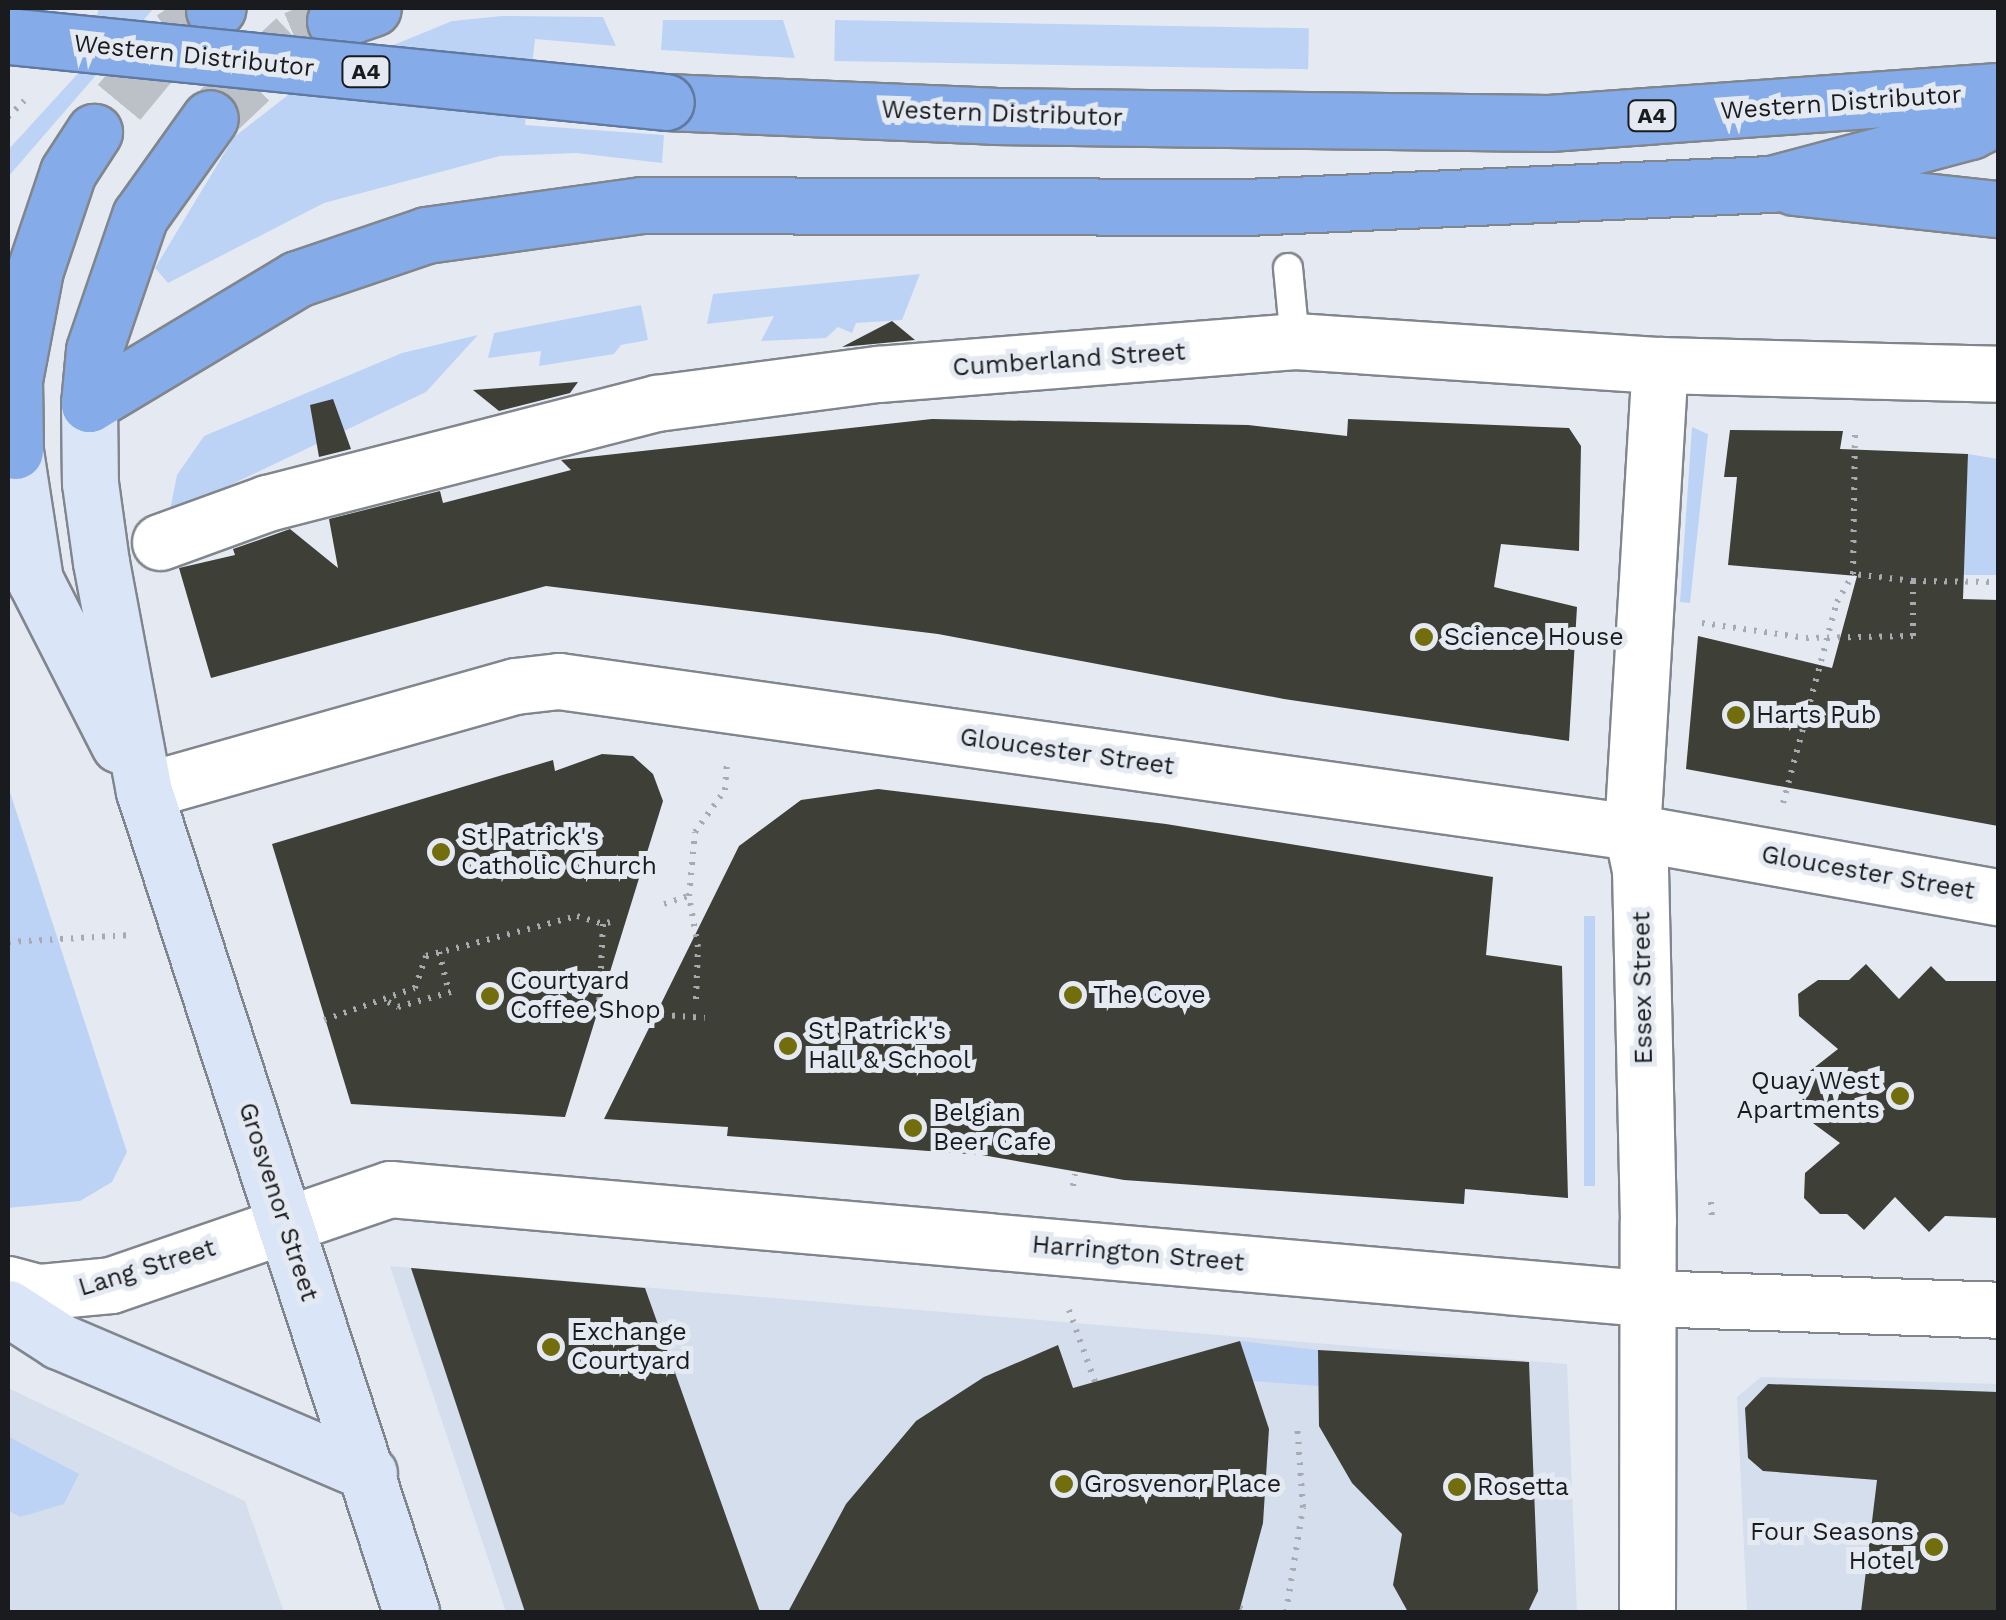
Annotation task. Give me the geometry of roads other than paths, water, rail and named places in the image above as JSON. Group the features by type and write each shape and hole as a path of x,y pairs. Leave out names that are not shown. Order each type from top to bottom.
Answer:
{"highway":[{"name":"Western Distributor","path":"8,36 666,102 994,116 1550,124 1998,91"},
{"path":"8,233 106,117 68,172 35,270 14,380 11,453"},
{"path":"1771,184 1970,131 1998,117"},
{"path":"89,404 94,350 140,216 210,118"},
{"path":"1910,204 1998,175"},
{"path":"89,404 297,279 359,256 426,235 642,204 1246,207 1771,184 1910,204 1998,209"}],"main road":[{"path":"11,453 89,404"},
{"name":"Grosvenor Street","path":"89,404 90,483 101,562 144,791 410,1612"},
{"name":"Grosvenor Street","path":"11,453 36,580 144,791"},
{"path":"8,1308 59,1340 368,1473"}],"street":[{"name":"Cumberland Street","path":"160,542 267,502 657,403 878,374 1224,351 1295,342 1660,365 1998,374"},
{"name":"Essex Street","path":"1647,1612 1640,870 1632,832 1660,365"},
{"name":"Gloucester Street","path":"144,791 515,686 559,680 1632,832 1998,896"},
{"name":"Harrington Street","path":"284,1225 390,1189 1644,1298 1998,1310"},
{"name":"Lang Street","path":"8,1284 38,1292 94,1288 284,1225"}],"lane":[{"path":"1288,268 1295,342"}],"tunnel":[{"path":"119,102 172,38 214,10"},
{"path":"210,118 295,38 335,21"}],"place":[{"name":"Science House","path":"1424,637"},
{"name":"Harts Pub","path":"1736,715"},
{"name":"St Patrick's Catholic Church","path":"441,852"},
{"name":"The Cove","path":"1073,995"},
{"name":"Courtyard Coffee Shop","path":"490,996"},
{"name":"St Patrick's Hall & School","path":"788,1046"},
{"name":"Quay West Apartments","path":"1900,1096"},
{"name":"Belgian Beer Cafe","path":"913,1128"},
{"name":"Exchange Courtyard","path":"551,1347"},
{"name":"Grosvenor Place","path":"1064,1484"},
{"name":"Rosetta","path":"1457,1487"},
{"name":"Four Seasons Hotel","path":"1934,1547"}]}
